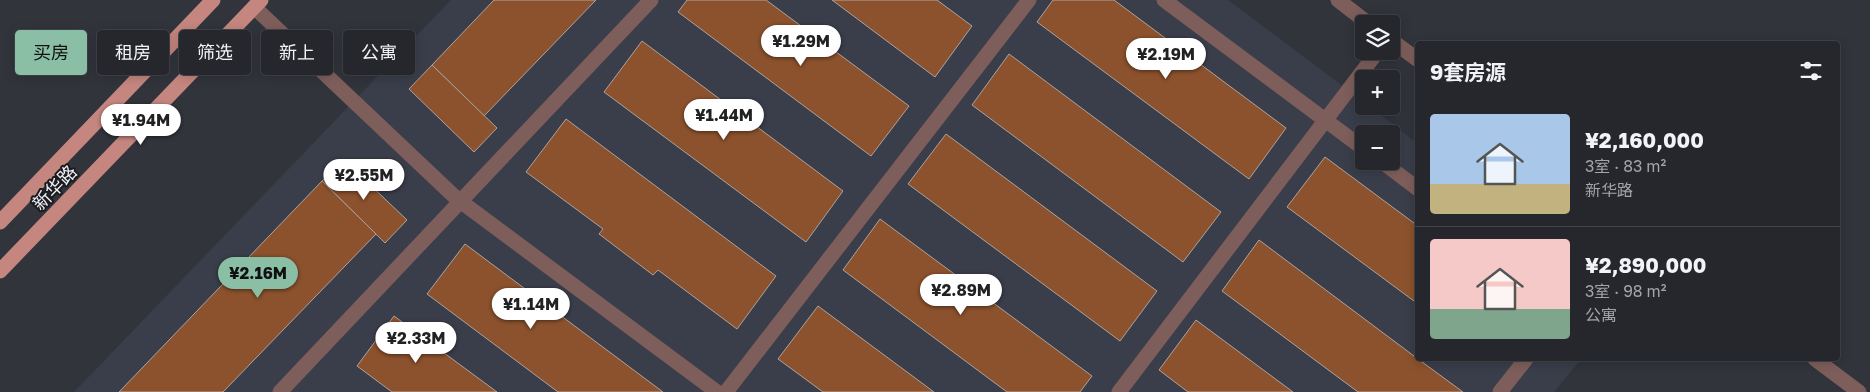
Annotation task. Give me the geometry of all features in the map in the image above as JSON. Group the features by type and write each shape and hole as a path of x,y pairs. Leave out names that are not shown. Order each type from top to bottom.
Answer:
{"main road":[{"name":"新华路","path":"0,222 213,0"},
{"name":"新华路","path":"0,271 258,3"}],"street":[{"path":"280,392 651,0"},
{"path":"726,392 1029,0"},
{"path":"1164,0 1355,142"},
{"path":"1338,0 1357,15"},
{"path":"258,3 461,201 716,392"},
{"path":"1400,47 1415,58"},
{"path":"1119,392 1371,60"},
{"path":"1392,170 1415,187"},
{"path":"1500,392 1524,361"},
{"path":"1818,361 1860,392"}],"shaded area":[{"path":"451,0 1228,0 1355,95 1355,115 1381,115 1394,125 1355,125 1355,170 1400,170 1400,130 1415,141 1415,361 1579,361 1554,392 74,392 379,75 415,75 415,37"}],"building":[{"path":"494,0 596,0 484,116 432,65"},
{"path":"687,0 766,0 909,106 871,156 678,12"},
{"path":"832,0 937,0 972,26 935,77"},
{"path":"1053,0 1114,0 1286,128 1249,179 1037,22"},
{"path":"642,41 843,191 806,242 604,92"},
{"path":"1009,54 1221,212 1183,262 972,105"},
{"path":"432,65 497,128 474,152 409,89"},
{"path":"566,119 776,276 737,329 658,270 653,275 599,234 603,229 526,172"},
{"path":"946,134 1157,291 1120,341 908,184"},
{"path":"1325,157 1415,224 1415,302 1287,207"},
{"path":"343,159 407,220 385,243 322,181"},
{"path":"322,181 376,234 223,392 119,392"},
{"path":"880,219 1092,376 1080,392 1007,392 843,270"},
{"path":"1259,240 1415,357 1415,361 1421,361 1463,392 1358,392 1222,291"},
{"path":"465,244 663,392 558,392 427,294"},
{"path":"818,306 934,392 823,392 778,359"},
{"path":"394,316 497,392 392,392 357,366"},
{"path":"1196,320 1293,392 1188,392 1159,370"}]}
